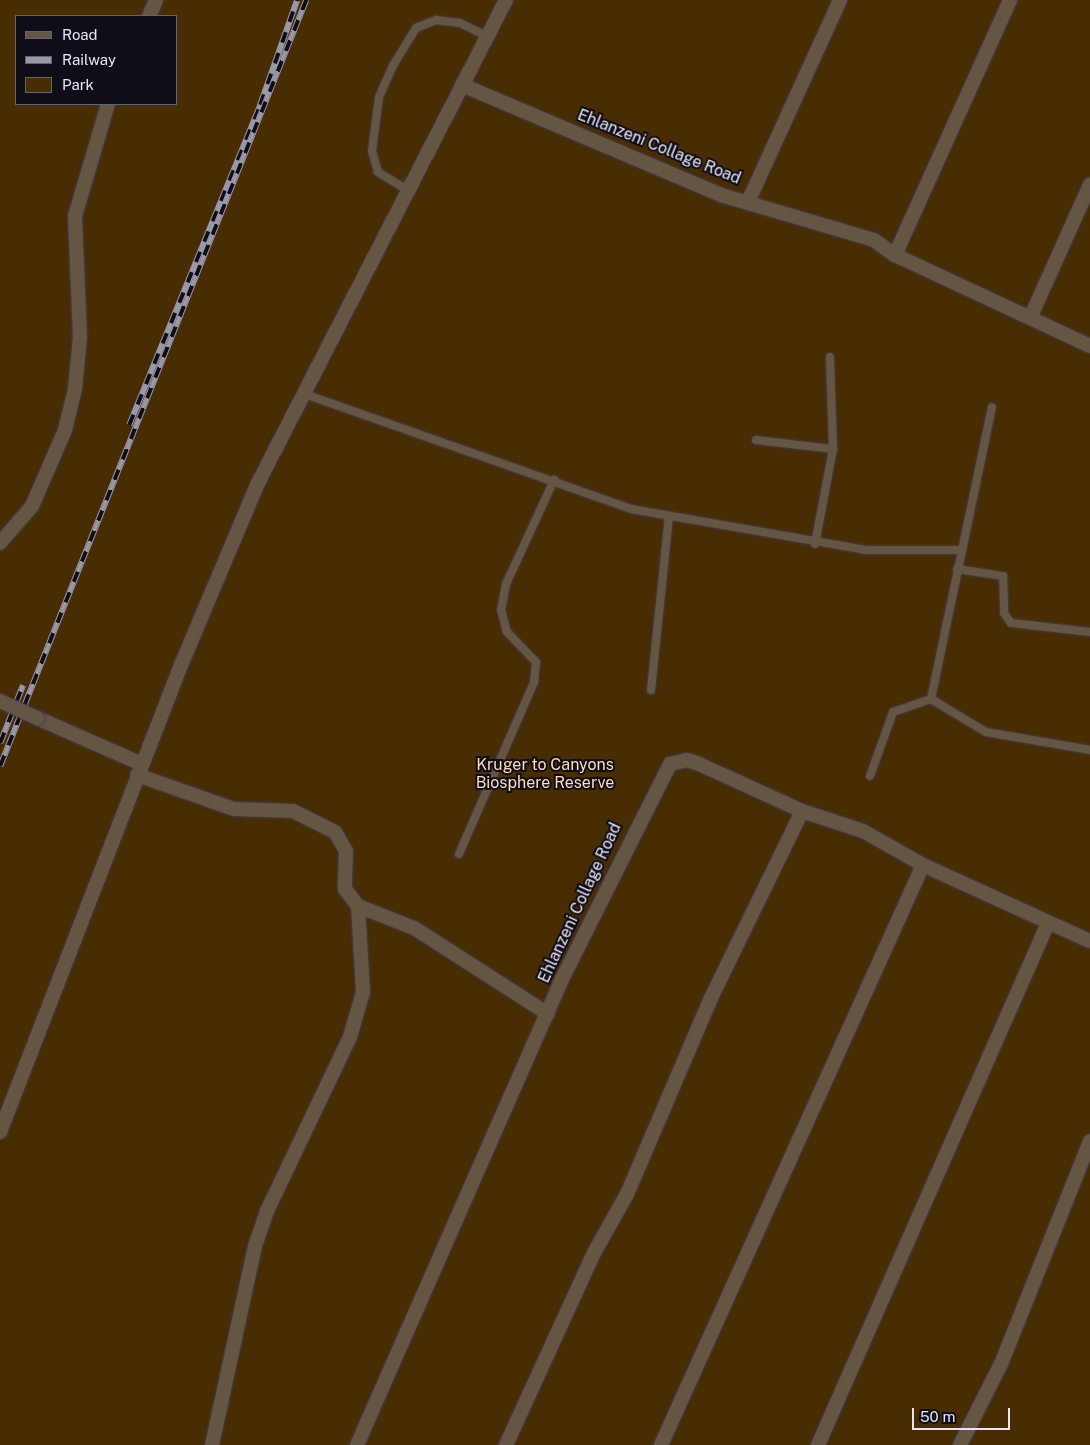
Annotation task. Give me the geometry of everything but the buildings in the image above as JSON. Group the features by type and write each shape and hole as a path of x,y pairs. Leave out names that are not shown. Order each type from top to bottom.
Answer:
{"street":[{"path":"148,15 156,0"},
{"path":"0,1132 140,769 250,503 302,393 406,189 506,0"},
{"path":"748,202 840,0"},
{"path":"895,255 1010,0"},
{"name":"Ehlanzeni Collage Road","path":"462,84 721,195 843,228 874,240 895,255 1030,316 1090,346"},
{"path":"0,543 32,506 65,430 80,358 75,216 108,105"},
{"path":"1030,316 1090,185"},
{"path":"0,701 140,769 234,809 293,811 335,832 346,851 345,889 358,906 363,992 350,1036 258,1237 243,1288 212,1445"},
{"name":"Ehlanzeni Collage Road","path":"358,906 414,928 548,1014 650,796 670,764 687,760 802,811 863,831 923,865 1090,941"},
{"path":"506,1445 595,1251 627,1194 710,1000 802,811"},
{"path":"661,1445 923,865"},
{"path":"818,1445 1048,923"},
{"path":"357,1445 548,1014"},
{"path":"960,1445 1001,1364 1090,1140"}],"lane":[{"path":"406,189 378,172 372,151 379,98 394,64 416,28 436,20 460,23 487,36"},
{"path":"815,544 833,450 830,357"},
{"path":"302,393 554,480 631,509 815,544 865,550 960,550"},
{"path":"931,699 960,550 992,406"},
{"path":"756,440 833,450"},
{"path":"459,854 534,682 536,662 507,632 501,610 506,584 554,480"},
{"path":"651,690 669,517"},
{"path":"957,569 1002,576 1004,613 1011,623 1090,632"},
{"path":"870,776 893,712 931,699 986,732 1090,750"}],"green space":[{"name":"Kruger to Canyons Biosphere Reserve","path":"0,0 1090,0 1090,1445 0,1445"}],"railway":[{"path":"129,425 260,105 297,0"},
{"path":"0,766 306,0"},
{"path":"0,743 23,685"}]}
